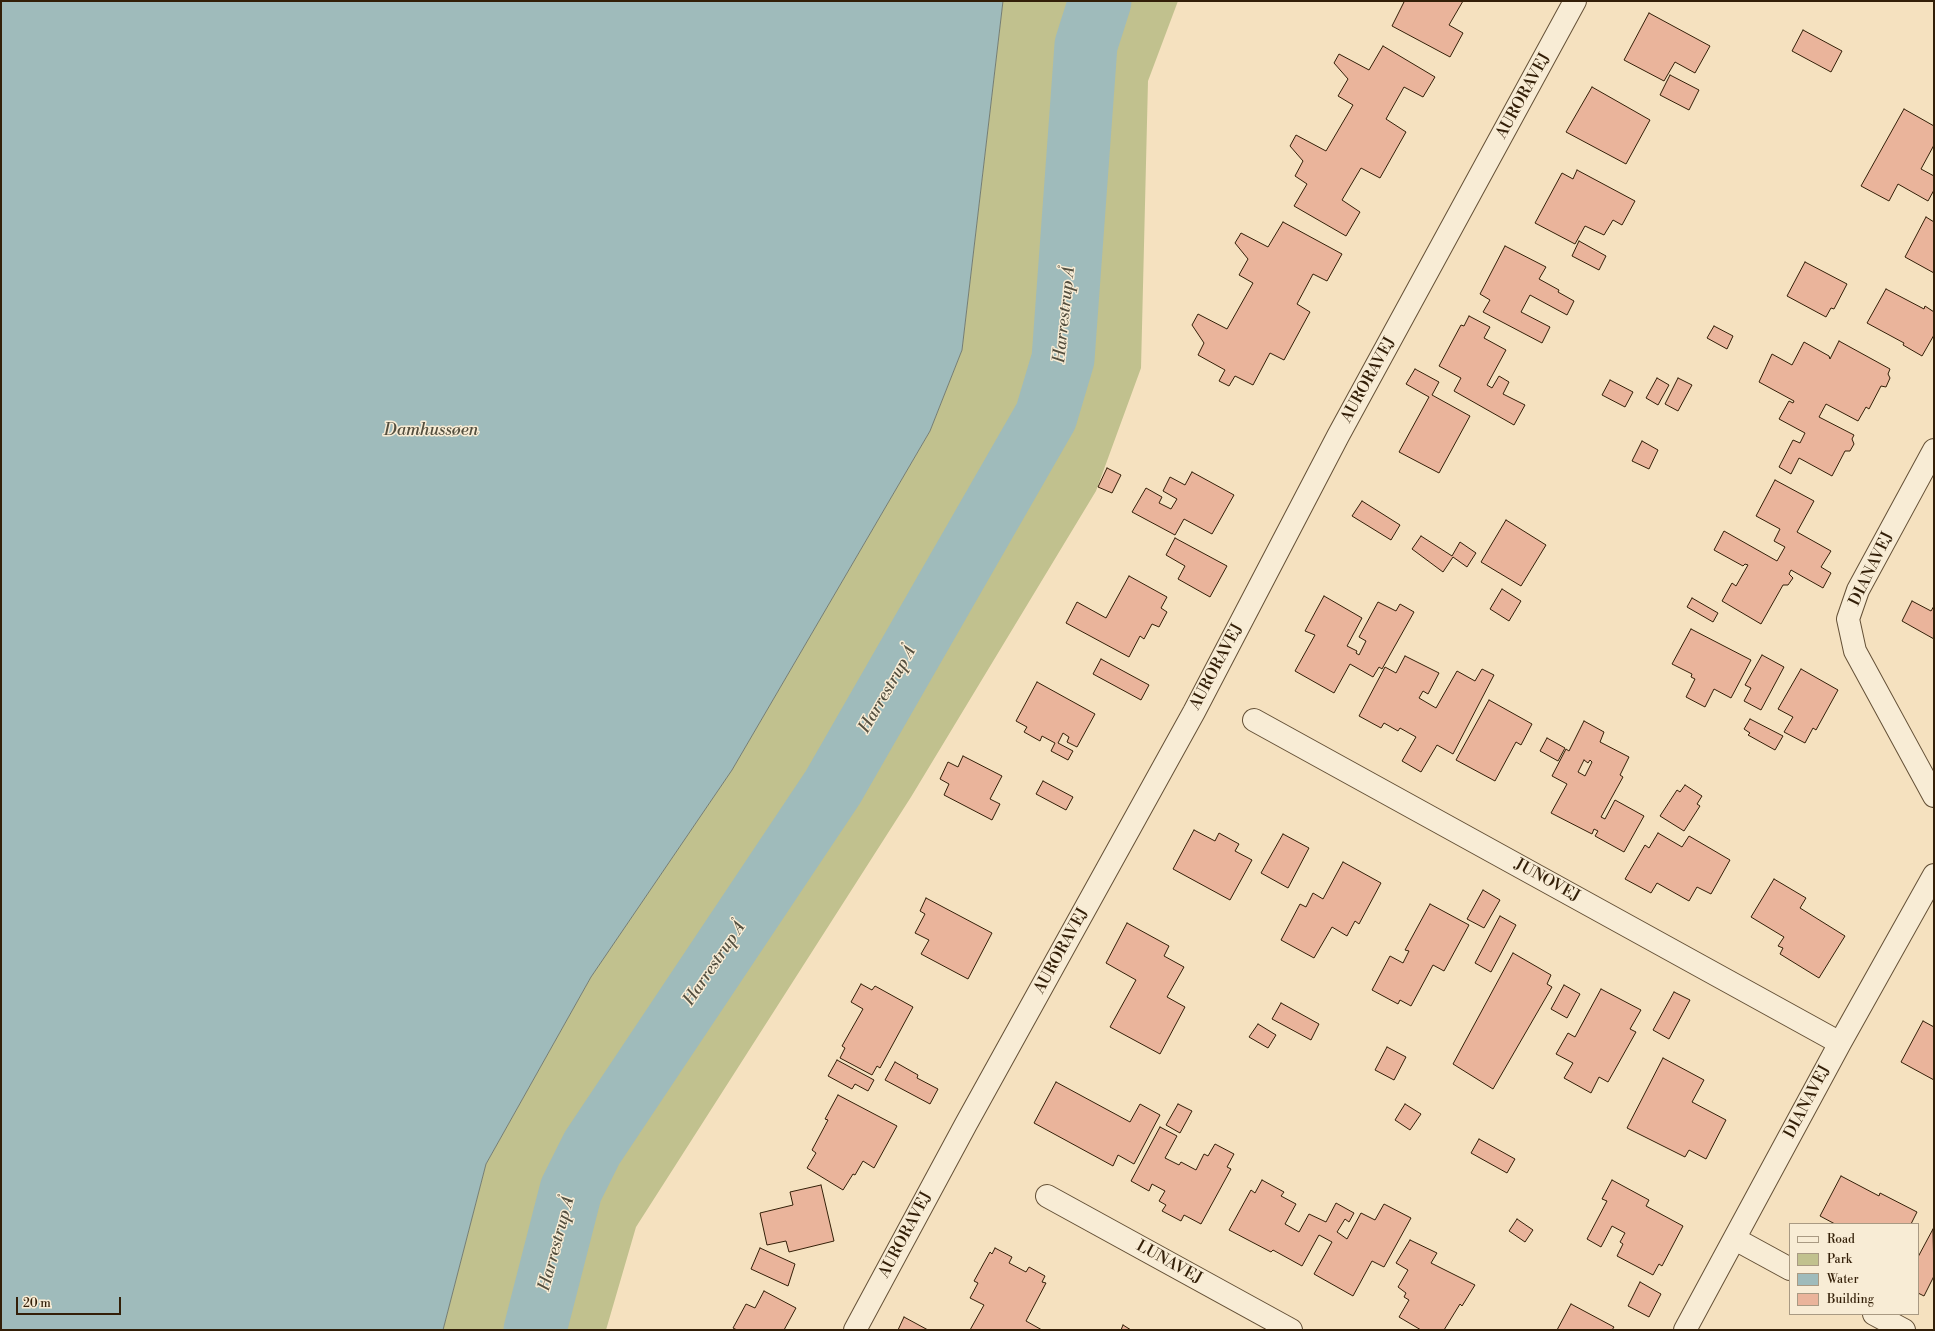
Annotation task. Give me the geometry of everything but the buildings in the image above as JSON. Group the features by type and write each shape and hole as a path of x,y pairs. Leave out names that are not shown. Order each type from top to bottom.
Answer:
{"street":[{"name":"AURORAVEJ","path":"855,1330 966,1124 1194,712 1333,446 1576,1"},
{"name":"DIANAVEJ","path":"1934,450 1858,590 1848,619 1855,651 1934,796"},
{"name":"JUNOVEJ","path":"1254,720 1840,1043"},
{"name":"DIANAVEJ","path":"1685,1330 1840,1043 1934,875"},
{"name":"LUNAVEJ","path":"1047,1196 1291,1330"},
{"path":"1735,1239 1789,1268"},
{"path":"1876,1315 1904,1330"}],"green space":[{"path":"1003,1 1178,1 1148,81 1141,368 1096,491 911,797 636,1227 606,1330 443,1330 486,1164 591,977 732,770 930,431 962,350"}],"water":[{"name":"Damhussøen","path":"1,1 1003,1 962,350 930,431 732,770 591,977 486,1164 443,1330 1,1330"}],"waterway":[{"name":"Harrestrup Å","path":"535,1330 571,1190 592,1148 833,787 1046,416 1063,359 1086,45 1100,1"}]}
